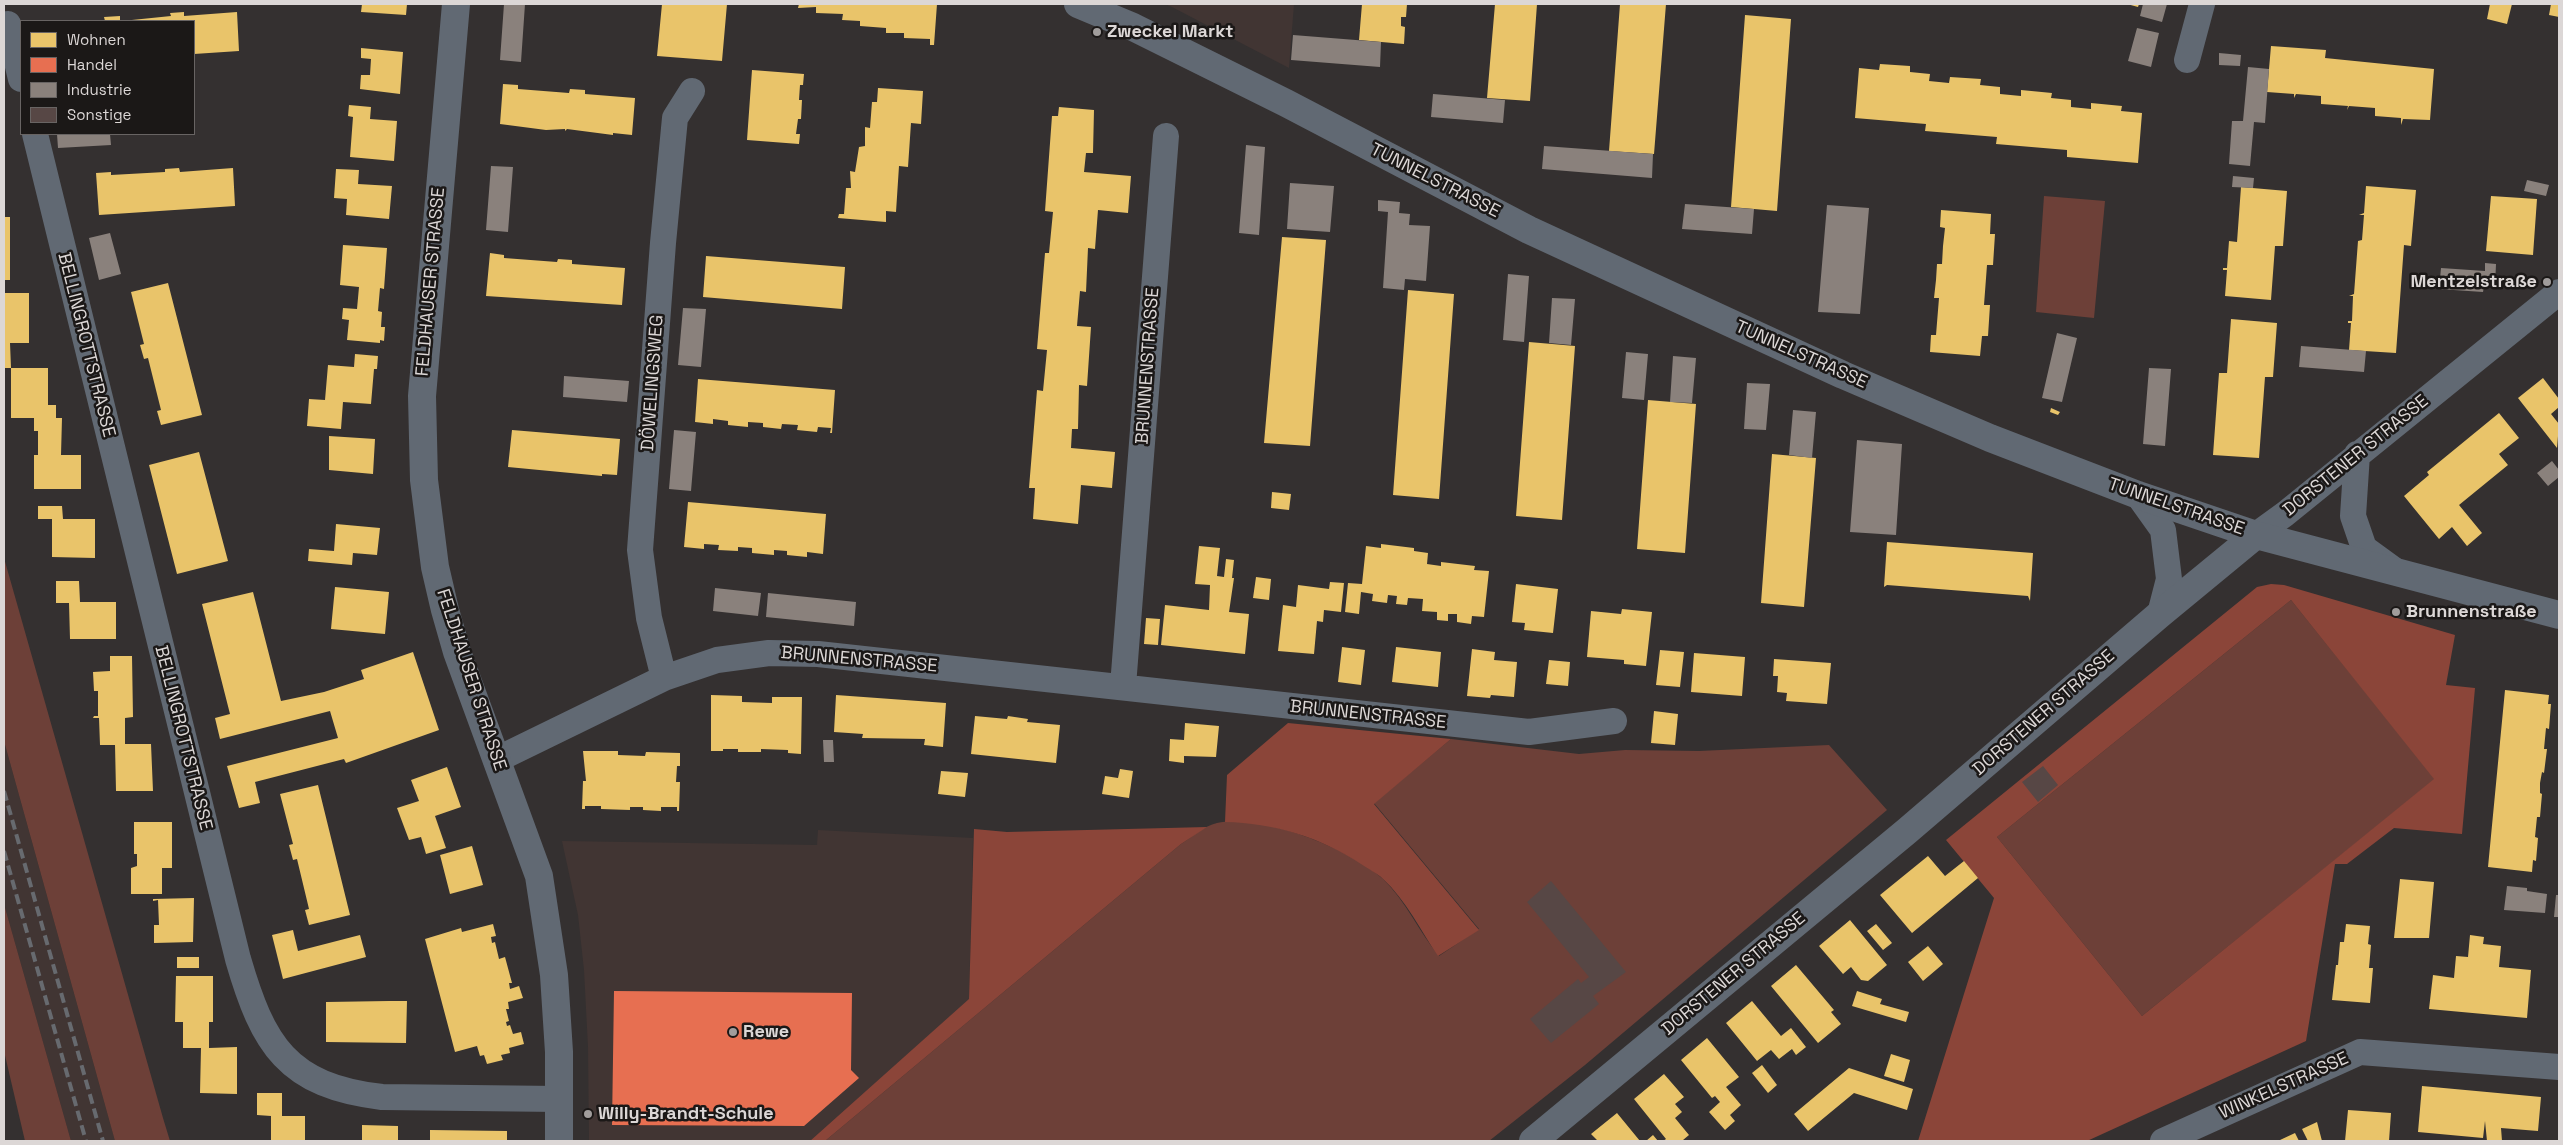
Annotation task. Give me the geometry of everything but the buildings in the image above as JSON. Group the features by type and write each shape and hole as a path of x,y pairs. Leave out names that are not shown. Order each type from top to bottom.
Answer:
{"street":[{"name":"FELDHAUSER STRASSE","path":"456,4 422,396 424,480 435,567 445,610 496,760 539,876 554,974 559,1052 559,1141"},
{"name":"TUNNELSTRASSE","path":"1078,4 1134,27 1286,103 1474,202 1652,288 1843,375 1982,435 2138,495 2256,535 2559,615"},
{"path":"2187,60 2202,4"},
{"path":"8,24 20,75"},
{"name":"DÖWELINGSWEG","path":"664,678 649,618 640,550 663,243 676,118 692,90"},
{"name":"BELLINGROTTSTRASSE","path":"35,135 238,959 249,998 262,1026 279,1054 291,1065 331,1087 356,1094 382,1097 559,1099"},
{"name":"BRUNNENSTRASSE","path":"1123,686 1166,136"},
{"name":"DORSTENER STRASSE","path":"1533,1141 1907,831 2160,614 2559,292"},
{"path":"2357,454 2353,516 2364,548 2399,574"},
{"path":"2138,495 2163,530 2169,580 2160,614"},
{"name":"BRUNNENSTRASSE","path":"496,760 664,678 717,660 769,653 818,654 1530,732 1614,721"},
{"name":"WINKELSTRASSE","path":"2163,1141 2360,1052 2559,1067"}],"shaded area":[{"path":"1165,4 1294,4 1289,68 1172,7"},
{"path":"2044,196 2105,201 2094,318 2036,312"},
{"path":"4,558 170,1141 115,1141 4,741"},
{"path":"2271,584 2284,585 2455,635 2446,685 2475,688 2462,834 2394,828 2347,864 2335,864 2306,1041 2087,1141 1918,1141 1994,898 1946,840 2257,587","holes":["2291,600 2434,779 2142,1016 1997,837"]},
{"path":"2291,600 2435,779 2142,1016 1997,837"},
{"path":"1288,723 1451,739 1374,804 1479,930 1438,956 1413,916 1391,887 1378,875 1345,854 1296,833 1261,825 1225,822 1227,775"},
{"path":"1451,739 1579,754 1625,750 1699,751 1829,745 1887,810 1585,1065 1489,1141 825,1141 1181,844 1212,824 1235,821 1280,828 1328,845 1350,856 1383,879 1406,907 1439,956 1479,929 1374,803"},
{"path":"4,741 115,1141 71,1141 4,904"},
{"path":"1207,827 1181,844 825,1141 810,1141 969,999 974,829 1007,832"},
{"path":"818,830 973,838 969,1000 810,1141 589,1140 588,1047 584,970 578,915 562,841 817,845"},
{"path":"4,904 71,1141 25,1141 4,1051"}],"railway":[{"path":"4,791 103,1141"},
{"path":"4,851 86,1141"}],"place":[{"name":"Zweckel Markt","path":"1097,32"},
{"name":"Mentzelstraße","path":"2547,282"},
{"name":"Brunnenstraße","path":"2396,612"},
{"name":"Rewe","path":"733,1032"},
{"name":"Willy-Brandt-Schule","path":"588,1114"}]}
